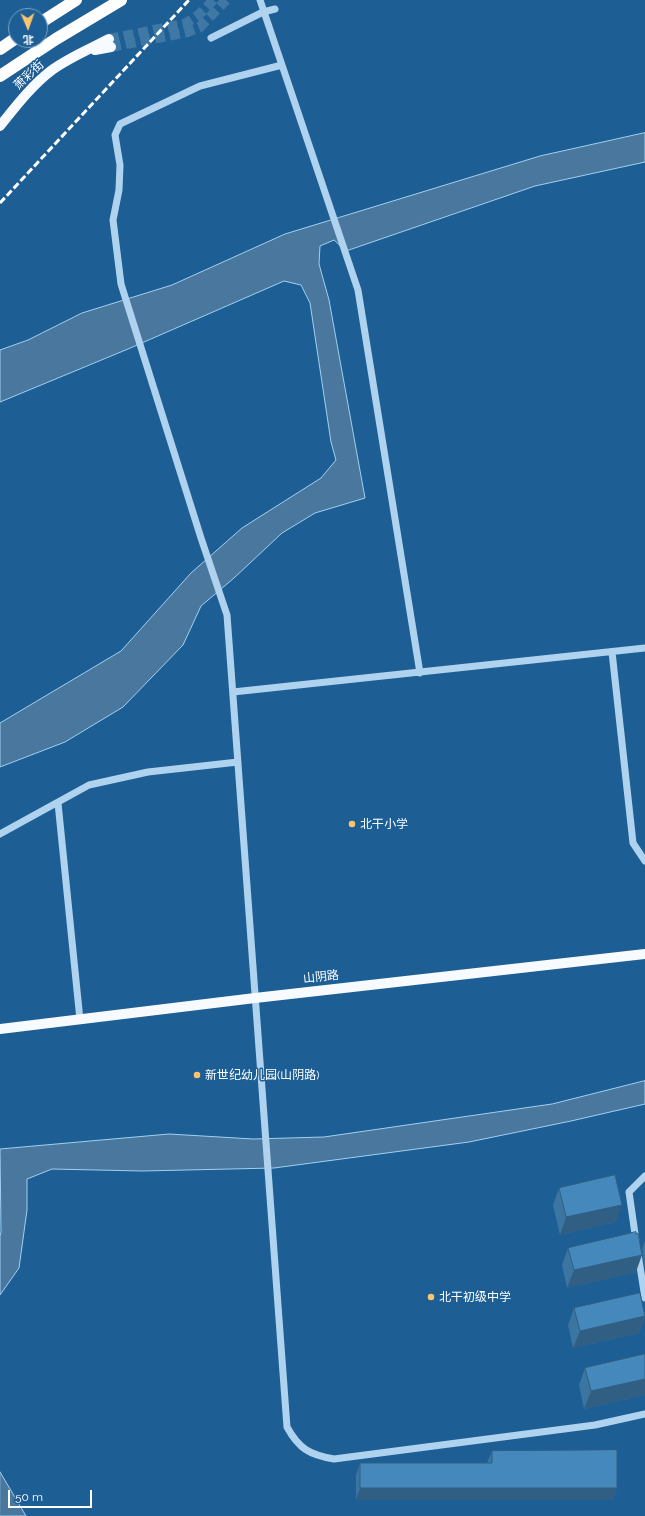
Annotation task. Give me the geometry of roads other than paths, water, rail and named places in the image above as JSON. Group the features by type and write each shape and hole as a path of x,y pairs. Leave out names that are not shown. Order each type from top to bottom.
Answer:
{"highway":[{"path":"48,18 76,0"},
{"path":"0,76 56,39 121,0"}],"main road":[{"name":"萧彩街","path":"0,126 37,83 66,61 83,52 110,43"},
{"name":"山阴路","path":"0,1030 255,998 645,954"}],"street":[{"path":"260,0 358,290 420,673"},
{"path":"211,38 263,12 274,9"},
{"path":"282,65 200,86 120,124 115,135 120,171 119,190 113,220 121,284 201,538 227,615 287,1427 294,1440 306,1450 319,1457 334,1459 595,1425 645,1414"},
{"path":"233,692 645,648"},
{"path":"612,652 632,843 645,861"},
{"path":"0,834 89,785 148,772 238,762"},
{"path":"58,803 80,1020"},
{"path":"645,1176 630,1192 634,1233 645,1298"}],"water":[{"path":"645,133 645,162 535,186 346,251 334,240 320,246 319,264 329,300 365,498 315,513 282,533 234,578 201,606 183,645 123,707 65,742 0,767 0,723 121,651 191,573 242,528 321,478 336,460 331,442 310,303 301,285 284,281 128,349 0,402 0,350 28,340 82,313 172,285 285,234 540,156"},
{"path":"645,1081 645,1104 469,1142 274,1168 142,1171 52,1169 27,1179 27,1210 19,1268 0,1295 0,1149 169,1134 253,1139 324,1137 552,1104"},
{"path":"0,1472 26,1516 0,1516"}],"tunnel":[{"path":"109,39 184,24 200,14 213,0"},
{"path":"111,47 188,32 200,27 226,0"}],"railway":[{"path":"0,203 189,0"}],"place":[{"name":"北干小学","path":"352,824"},
{"name":"新世纪幼儿园(山阴路)","path":"197,1075"},
{"name":"北干初级中学","path":"431,1297"}]}
